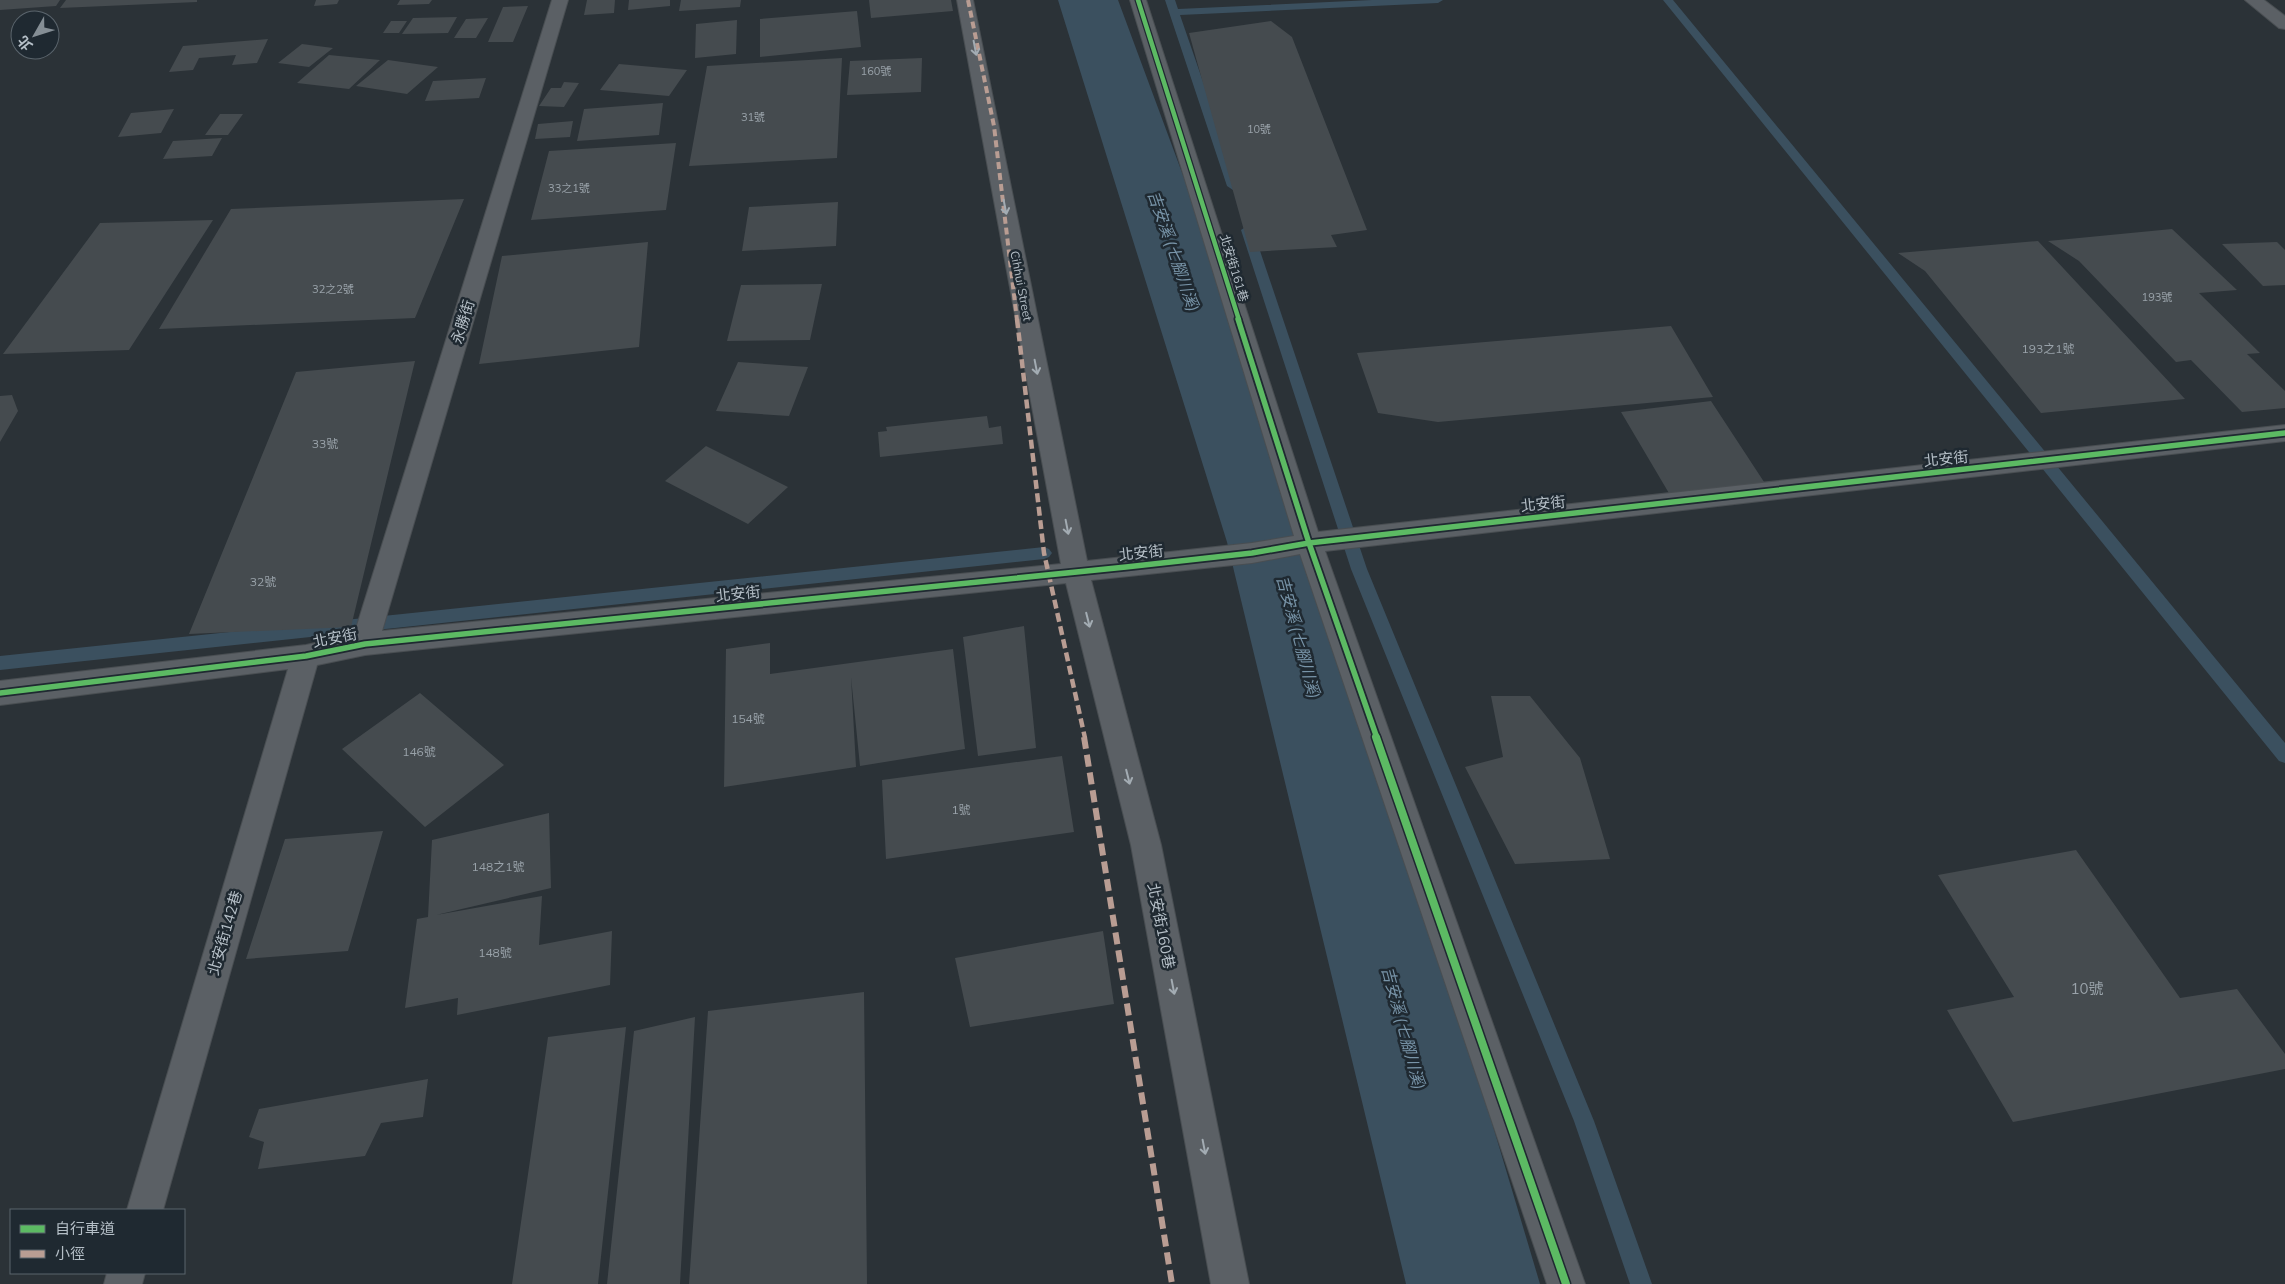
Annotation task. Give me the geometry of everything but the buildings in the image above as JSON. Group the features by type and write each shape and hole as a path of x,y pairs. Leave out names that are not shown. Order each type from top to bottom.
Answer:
{"street":[{"name":"永勝街","path":"365,644 560,0"},
{"name":"Cihhui Street","path":"965,0 1076,572"},
{"name":"北安街161巷","path":"1138,0 1309,543 1566,1284"},
{"path":"2253,0 2285,24"},
{"name":"北安街","path":"0,693 306,656 365,644 1126,567 1252,553 1309,543 2285,433"},
{"name":"北安街160巷","path":"1076,572 1146,845 1230,1284"},
{"name":"北安街142巷","path":"144,1209 306,656"}],"waterway":[{"name":"吉安溪 (七腳川溪)","path":"1088,0 1273,542 1473,1284"},
{"path":"1170,0 1233,186"},
{"path":"1175,12 1438,0"},
{"path":"1668,0 2285,756"},
{"path":"1247,230 1359,569 1584,1121 1641,1284"},
{"path":"0,663 1044,553"}],"marked path":[{"path":"968,0 994,126 1044,553 1081,716 1172,1284"}],"cycle path":[{"path":"1138,0 1309,543 1566,1284"},
{"path":"0,693 306,656 365,644 1126,567 1252,553 1309,543 2285,433"}]}
